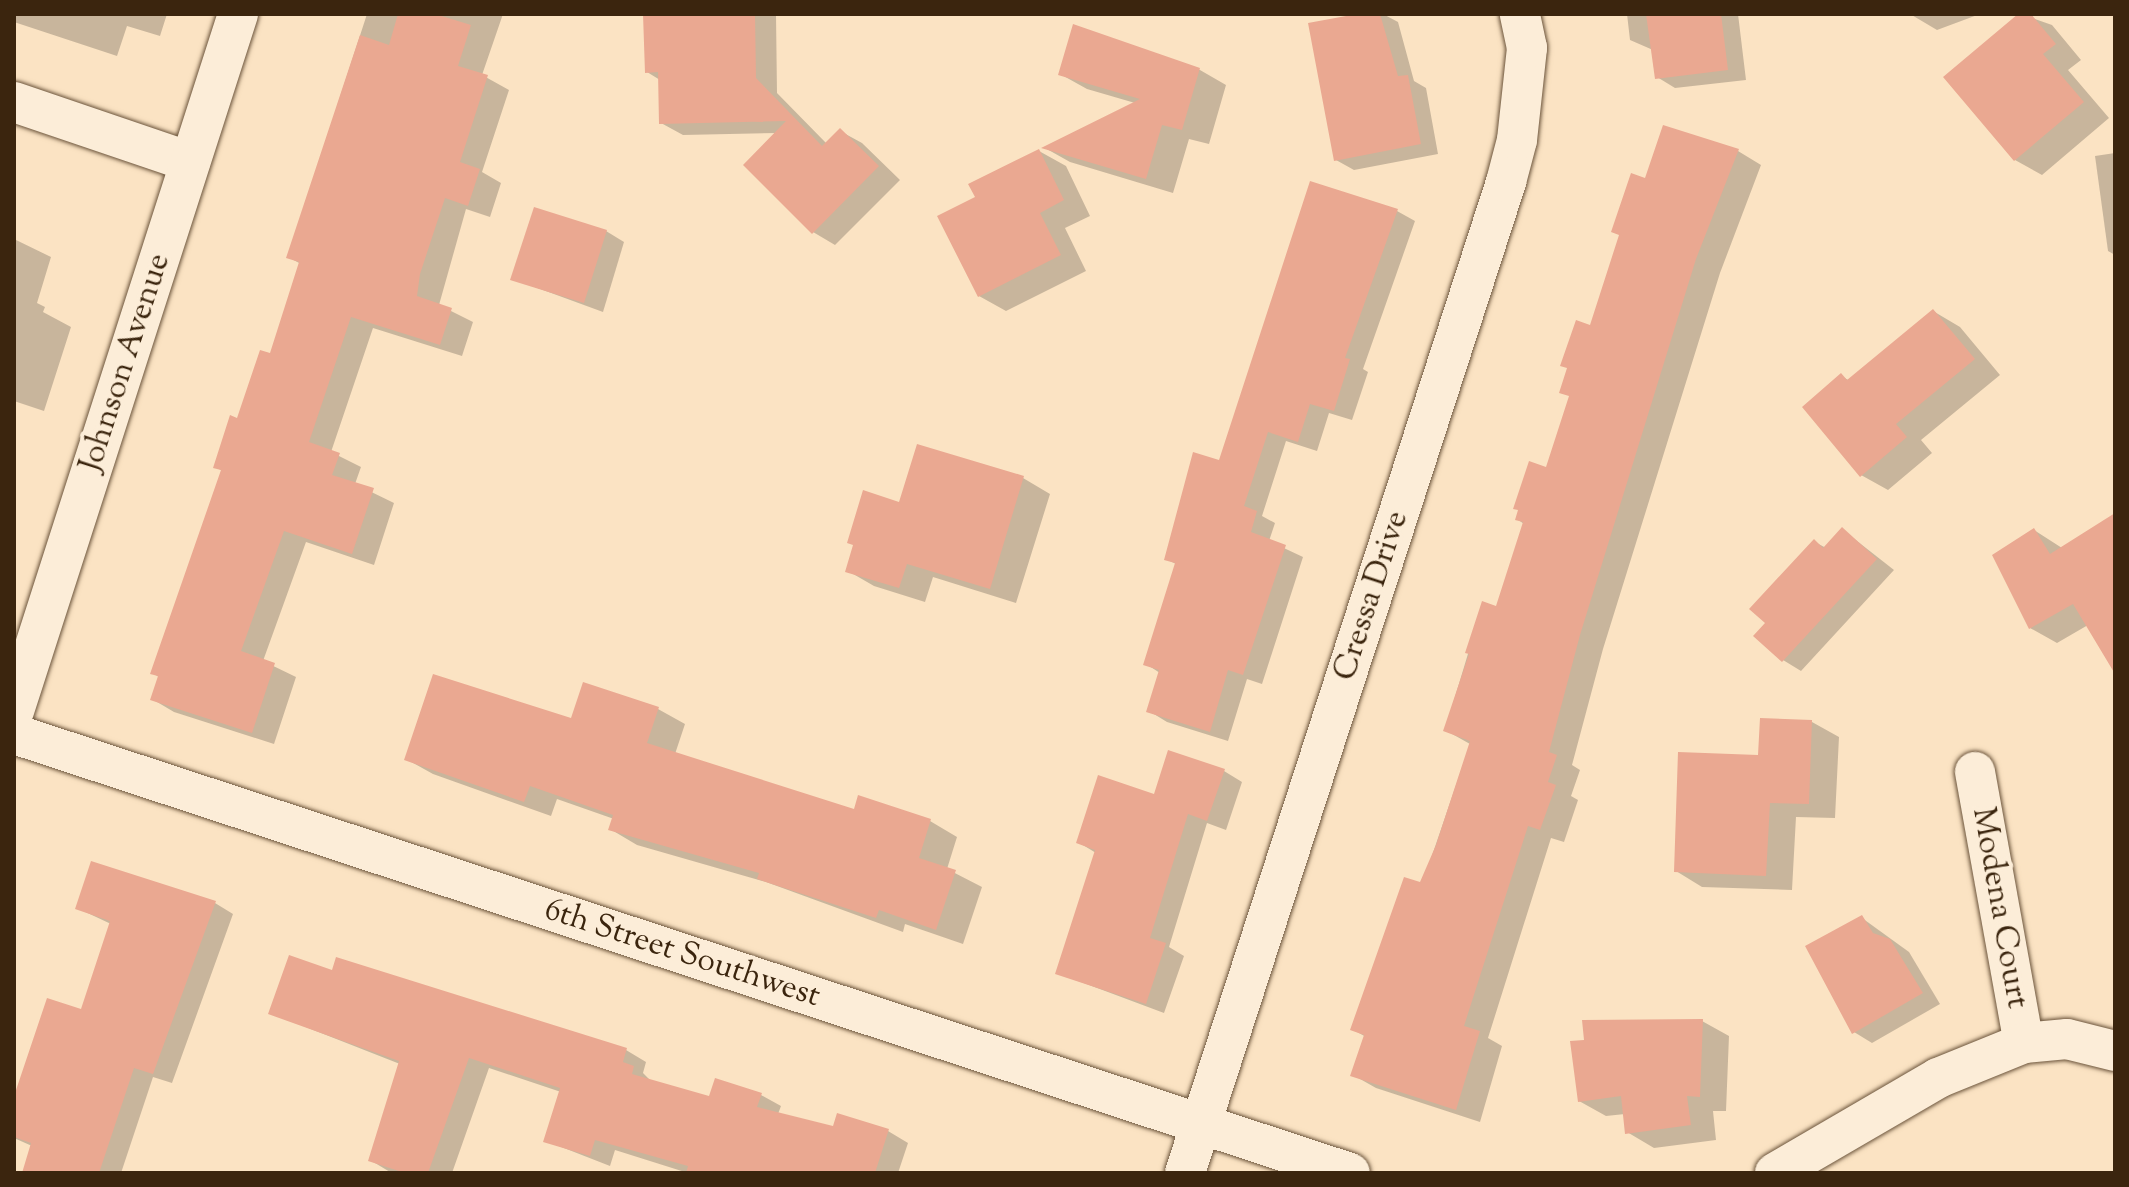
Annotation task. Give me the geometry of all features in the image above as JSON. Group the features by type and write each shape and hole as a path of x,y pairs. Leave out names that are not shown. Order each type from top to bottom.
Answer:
{"street":[{"name":"Johnson Avenue","path":"14,711 238,14"},
{"name":"Cressa Drive","path":"1185,1173 1506,182 1517,140 1527,48 1520,14"},
{"path":"14,102 190,162"},
{"name":"6th Street Southwest","path":"14,734 1350,1173"},
{"name":"Modena Court","path":"1975,772 2024,1043"},
{"path":"1775,1173 1938,1078 2024,1043 2067,1039 2115,1051"}],"building":[{"path":"398,14 435,14 471,25 458,66 488,75 460,162 480,169 468,206 445,198 420,274 417,296 452,308 440,345 351,317 309,442 340,453 332,475 374,488 352,554 284,531 241,651 275,663 252,733 150,700 158,676 150,674 221,470 213,468 230,415 237,418 260,350 270,353 299,262 286,258 360,35 389,45"},
{"path":"643,14 755,14 756,78 822,146 840,128 879,166 812,234 743,165 786,121 659,124 658,72 645,73"},
{"path":"1357,14 1380,14 1398,76 1408,75 1421,144 1334,161 1308,23"},
{"path":"1646,14 1721,14 1728,70 1655,79"},
{"path":"2018,14 2031,14 2056,44 2043,54 2084,102 2014,161 1943,77"},
{"path":"1073,24 1200,68 1182,130 1162,125 1146,179 1041,148 1140,99 1058,75"},
{"path":"1663,125 1739,149 1696,259 1580,635 1549,752 1557,755 1548,782 1556,785 1540,830 1528,826 1464,1026 1480,1031 1456,1110 1350,1076 1364,1035 1350,1030 1404,877 1420,882 1436,845 1470,741 1443,731 1469,654 1465,653 1482,601 1496,606 1523,522 1515,520 1518,510 1513,509 1529,461 1546,467 1569,396 1559,393 1567,368 1560,366 1576,320 1590,325 1619,235 1611,232 1631,173 1645,178"},
{"path":"1039,149 1064,200 1040,213 1061,255 978,297 937,216 975,197 968,184"},
{"path":"1310,181 1398,209 1345,358 1350,359 1334,411 1310,404 1298,442 1268,432 1244,506 1257,511 1251,532 1286,545 1243,675 1228,670 1210,732 1146,712 1159,670 1143,665 1175,563 1164,560 1193,452 1219,460"},
{"path":"534,207 607,230 584,303 510,280"},
{"path":"1933,309 1975,359 1896,424 1907,437 1860,477 1802,407 1841,373 1847,380"},
{"path":"917,444 1024,476 990,589 907,564 899,588 845,572 853,545 847,543 863,490 899,502"},
{"path":"2115,513 2115,674 2073,604 2029,629 1992,555 2034,528 2050,554"},
{"path":"1842,527 1877,559 1782,662 1753,636 1765,623 1749,609 1814,539 1823,548"},
{"path":"433,674 571,718 583,682 659,707 647,743 854,809 858,795 931,819 919,858 956,870 936,930 879,910 876,918 757,879 759,873 608,830 613,815 530,786 524,802 404,760"},
{"path":"1760,718 1812,720 1809,804 1770,803 1766,876 1674,872 1678,752 1758,755"},
{"path":"1168,750 1225,769 1207,821 1188,814 1150,938 1166,943 1146,1004 1055,974 1095,850 1076,843 1098,775 1154,794"},
{"path":"91,861 216,901 153,1074 134,1068 99,1173 22,1173 31,1143 14,1137 14,1096 47,998 81,1009 110,921 75,909"},
{"path":"1862,915 1873,933 1890,939 1923,993 1852,1034 1805,946"},
{"path":"289,955 332,970 336,957 627,1048 623,1062 634,1066 632,1074 709,1096 715,1078 762,1093 757,1107 833,1126 837,1113 889,1129 875,1173 686,1173 688,1166 595,1140 590,1156 543,1142 560,1088 469,1058 428,1173 405,1173 368,1161 399,1061 268,1014"},
{"path":"1703,1019 1700,1097 1687,1096 1691,1125 1625,1134 1621,1096 1578,1102 1570,1041 1584,1040 1582,1020"}]}
